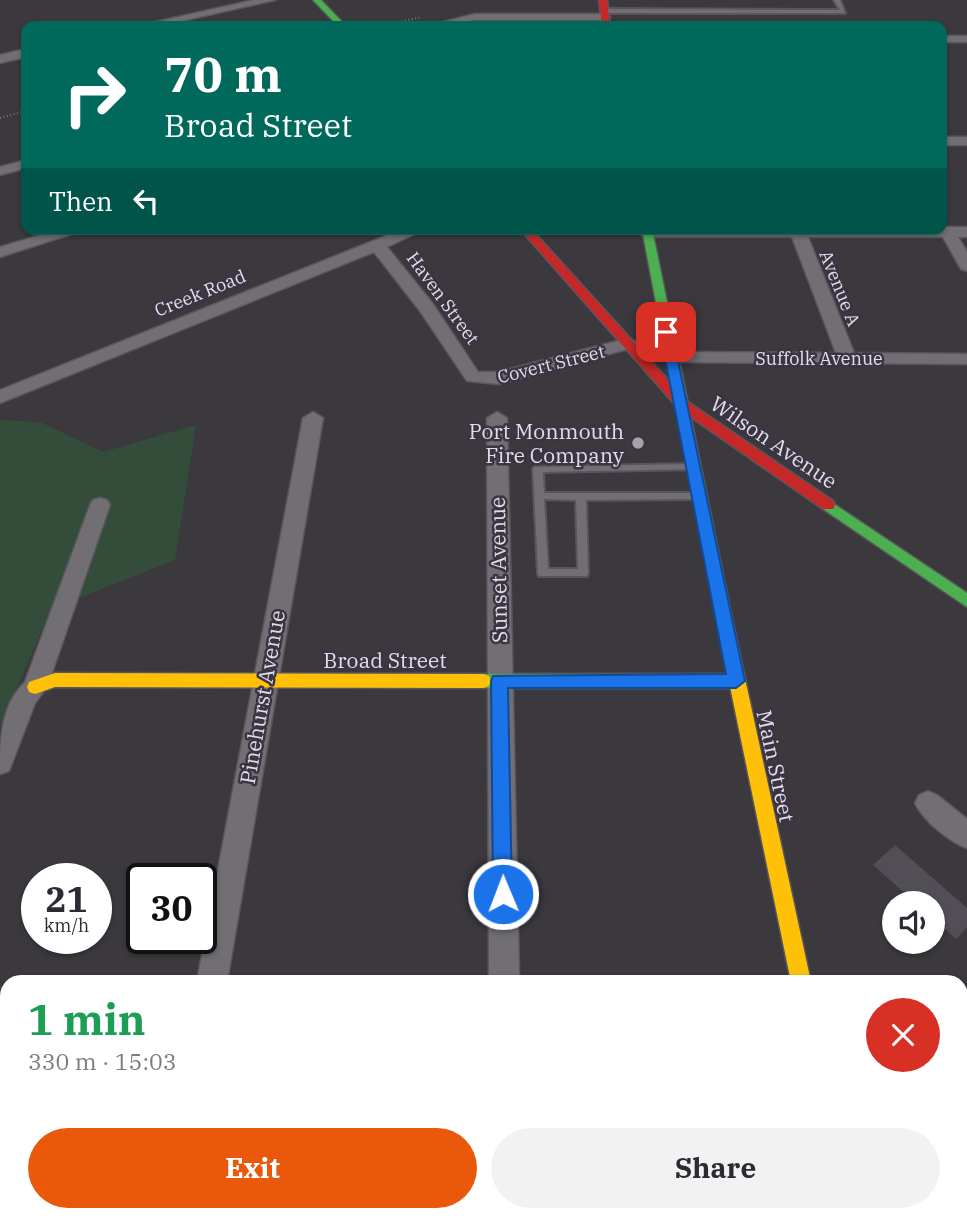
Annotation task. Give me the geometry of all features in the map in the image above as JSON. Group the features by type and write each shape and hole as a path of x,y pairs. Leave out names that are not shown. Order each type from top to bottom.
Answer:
{"street":[{"path":"168,21 270,0"},
{"path":"317,0 337,21"},
{"path":"456,21 475,17 604,13"},
{"path":"947,39 967,39"},
{"path":"0,59 21,54"},
{"path":"947,141 967,141"},
{"path":"0,171 21,165"},
{"path":"967,232 948,232 967,266"},
{"path":"0,252 58,235"},
{"name":"Creek Road","path":"0,397 402,235"},
{"name":"Wilson Avenue","path":"531,235 682,405 967,601"},
{"name":"Main Street","path":"648,235 698,496 799,975"},
{"name":"Avenue A","path":"798,235 846,358"},
{"name":"Haven Street","path":"377,245 426,308 473,377"},
{"name":"Covert Street","path":"473,377 499,378 629,343"},
{"name":"Suffolk Avenue","path":"670,357 967,359"},
{"name":"Pinehurst Avenue","path":"213,975 313,418"},
{"name":"Sunset Avenue","path":"497,418 504,974"},
{"path":"0,763 25,697 36,687 100,505"},
{"name":"Broad Street","path":"36,687 55,680 736,681"},
{"path":"928,803 967,836"}],"lane":[{"path":"686,0 690,11"},
{"path":"604,13 843,12 837,0"},
{"path":"581,497 583,573 542,573 538,469 693,467"},
{"path":"539,496 698,496"}],"path":[{"path":"0,118 21,112"}],"green space":[{"path":"0,420 40,422 103,452 196,425 175,560 51,609 0,727"}],"building":[{"path":"895,845 967,908 967,927 956,939 945,929 945,891 902,891 873,865"}],"traffic: fast":[{"path":"317,0 337,21"},
{"path":"648,235 726,628"},
{"path":"828,505 967,601"},
{"path":"483,681 736,681"}],"traffic: slow":[{"path":"726,628 800,975"},
{"path":"35,687 55,680 483,681"}],"traffic: jam":[{"path":"603,0 605,21"},
{"path":"530,235 683,405 828,505"}],"place":[{"name":"Port Monmouth Fire Company","path":"638,443"}],"route":[{"path":"503,894 499,681 736,681 666,332"}]}
